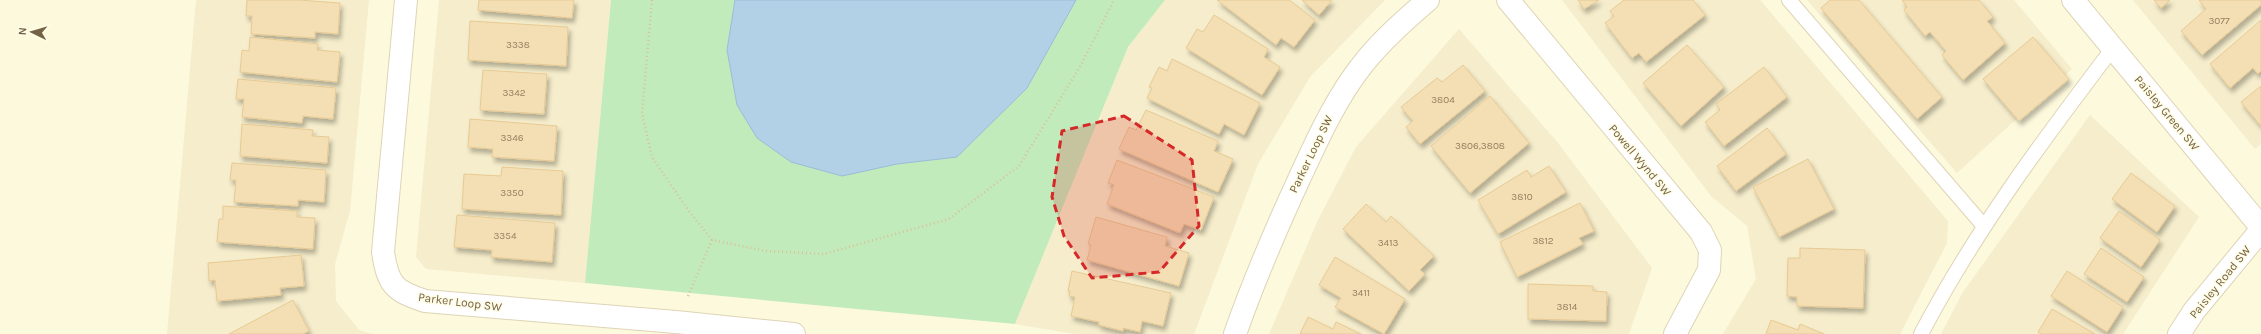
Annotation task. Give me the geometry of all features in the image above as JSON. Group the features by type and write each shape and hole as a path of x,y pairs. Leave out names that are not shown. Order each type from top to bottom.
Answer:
{"street":[{"name":"Parker Loop SW","path":"406,0 383,252 386,269 392,284 404,294 425,301 674,328 794,334"},
{"name":"Parker Loop SW","path":"1236,334 1256,275 1309,157 1338,101 1364,63 1396,28 1428,0"},
{"name":"Powell Wynd SW","path":"1508,0 1701,232 1710,250 1709,270 1675,334"},
{"name":"Paisley Green SW","path":"2073,0 2261,227"},
{"name":"Paisley Road SW","path":"2180,334 2194,311 2261,230"}],"lane":[{"path":"1789,0 1983,226"},
{"path":"1921,334 1942,293 1983,226 2023,168 2113,48"}],"path":[{"path":"652,0 642,114 652,157 688,210 712,240 766,251 824,254 949,219 1019,166 1081,65 1114,0"},
{"path":"674,328 712,240"}],"highlighted area":[{"path":"1124,116 1192,160 1199,226 1159,272 1092,278 1064,236 1052,197 1062,131"}],"shaded area":[{"path":"196,0 369,0 350,211 335,264 336,301 359,330 372,334 167,334"},
{"path":"439,0 611,0 585,283 426,269 416,257"},
{"path":"1165,0 1385,0 1310,77 1258,164 1194,334 1075,334 1015,324 1128,47"},
{"path":"1562,0 1760,0 1948,221 1947,243 1900,334 1723,334 1756,279 1747,226 1711,196"},
{"path":"1807,0 2014,0 2072,69 1957,173"},
{"path":"2133,0 2261,0 2261,144 2255,149"},
{"path":"1459,29 1558,143 1652,268 1629,334 1269,334 1318,220 1356,147"},
{"path":"2090,115 2199,217 2123,334 1941,334 1963,292"}],"green space":[{"path":"611,0 1165,0 1128,47 1015,324 585,283"}],"water":[{"path":"735,0 1076,0 1027,88 957,157 897,164 842,176 791,162 757,138 737,105 727,50"}],"building":[{"path":"247,0 299,0 340,3 338,34 315,32 315,38 251,34 252,16 246,16"},
{"path":"479,0 574,0 572,18 478,10"},
{"path":"1217,0 1289,0 1315,20 1294,47 1281,38 1276,45"},
{"path":"1302,0 1332,0 1319,15"},
{"path":"1578,0 1599,0 1584,9"},
{"path":"1624,0 1693,0 1705,15 1646,62 1639,53 1632,58 1605,23 1614,16 1610,11"},
{"path":"1830,0 1859,0 1942,97 1917,119 1821,8"},
{"path":"1902,0 1979,0 1993,17 1987,21 2005,43 1963,80 1942,55 1946,51 1930,32 1925,36 1904,10 1907,7"},
{"path":"2154,0 2170,0 2161,8"},
{"path":"2199,0 2261,0 2261,5 2202,55 2181,31 2206,9"},
{"path":"1214,15 1268,49 1264,57 1280,67 1262,95 1186,48 1197,29 1203,32"},
{"path":"2261,20 2261,71 2258,74 2253,68 2230,88 2210,64"},
{"path":"470,21 568,27 566,66 468,60"},
{"path":"250,37 318,44 317,50 340,52 337,82 240,72 242,50 249,51"},
{"path":"2033,37 2069,79 2019,121 1983,79"},
{"path":"1687,45 1724,87 1681,126 1643,83"},
{"path":"1172,59 1260,103 1244,135 1224,124 1219,134 1147,98 1152,88 1149,87 1159,67 1167,71"},
{"path":"1463,65 1485,91 1420,144 1406,127 1413,121 1401,107 1437,78 1442,82"},
{"path":"1764,67 1787,97 1724,146 1705,122 1720,110 1716,104"},
{"path":"483,70 547,74 544,114 480,110"},
{"path":"238,79 336,88 333,119 303,116 302,123 242,117 244,99 236,99"},
{"path":"2261,86 2261,126 2241,102"},
{"path":"1490,96 1529,143 1470,193 1431,146"},
{"path":"1146,110 1218,141 1214,151 1233,159 1218,192 1119,149 1129,127 1136,130"},
{"path":"470,119 557,126 554,161 492,157 493,149 468,147"},
{"path":"242,124 313,130 312,136 329,137 327,163 240,156"},
{"path":"1767,128 1786,154 1736,191 1717,166"},
{"path":"1808,159 1834,209 1779,237 1753,187"},
{"path":"1117,160 1214,197 1201,230 1184,224 1180,233 1107,204 1114,185 1108,183"},
{"path":"232,163 326,170 324,202 298,200 298,206 234,202 236,180 230,180"},
{"path":"1549,166 1566,192 1498,234 1478,200 1527,170 1531,177"},
{"path":"502,167 563,171 561,215 462,209 464,174 501,176"},
{"path":"2131,173 2175,206 2157,232 2112,199"},
{"path":"1580,203 1594,231 1579,238 1583,244 1517,277 1500,242"},
{"path":"1366,204 1386,222 1391,216 1434,256 1420,270 1425,274 1409,291 1343,229"},
{"path":"223,206 297,211 297,217 315,218 313,249 217,242 219,219 223,219"},
{"path":"2119,211 2160,240 2141,267 2100,238"},
{"path":"457,215 555,223 552,262 491,257 492,250 454,247"},
{"path":"1096,217 1167,237 1165,246 1189,253 1179,286 1087,260 1091,245 1088,244"},
{"path":"1800,248 1865,250 1863,308 1797,306 1797,297 1787,296 1788,258 1800,258"},
{"path":"2101,248 2144,277 2127,302 2084,274"},
{"path":"301,255 304,286 280,288 281,295 217,301 215,280 209,281 208,263"},
{"path":"1335,257 1405,299 1384,334 1335,307 1341,298 1319,285"},
{"path":"1072,271 1171,293 1163,326 1142,321 1140,332 1123,328 1123,331 1099,325 1099,322 1071,316 1075,297 1069,296 1070,291 1068,291"},
{"path":"2067,271 2123,307 2107,332 2051,296"},
{"path":"1528,284 1593,286 1593,291 1607,292 1606,321 1528,319"},
{"path":"293,300 309,331 303,334 229,334"},
{"path":"2052,309 2095,334 2041,334 2038,332"},
{"path":"1308,317 1333,329 1336,322 1361,334 1300,334"},
{"path":"1771,320 1798,330 1800,324 1824,334 1766,334"}]}
